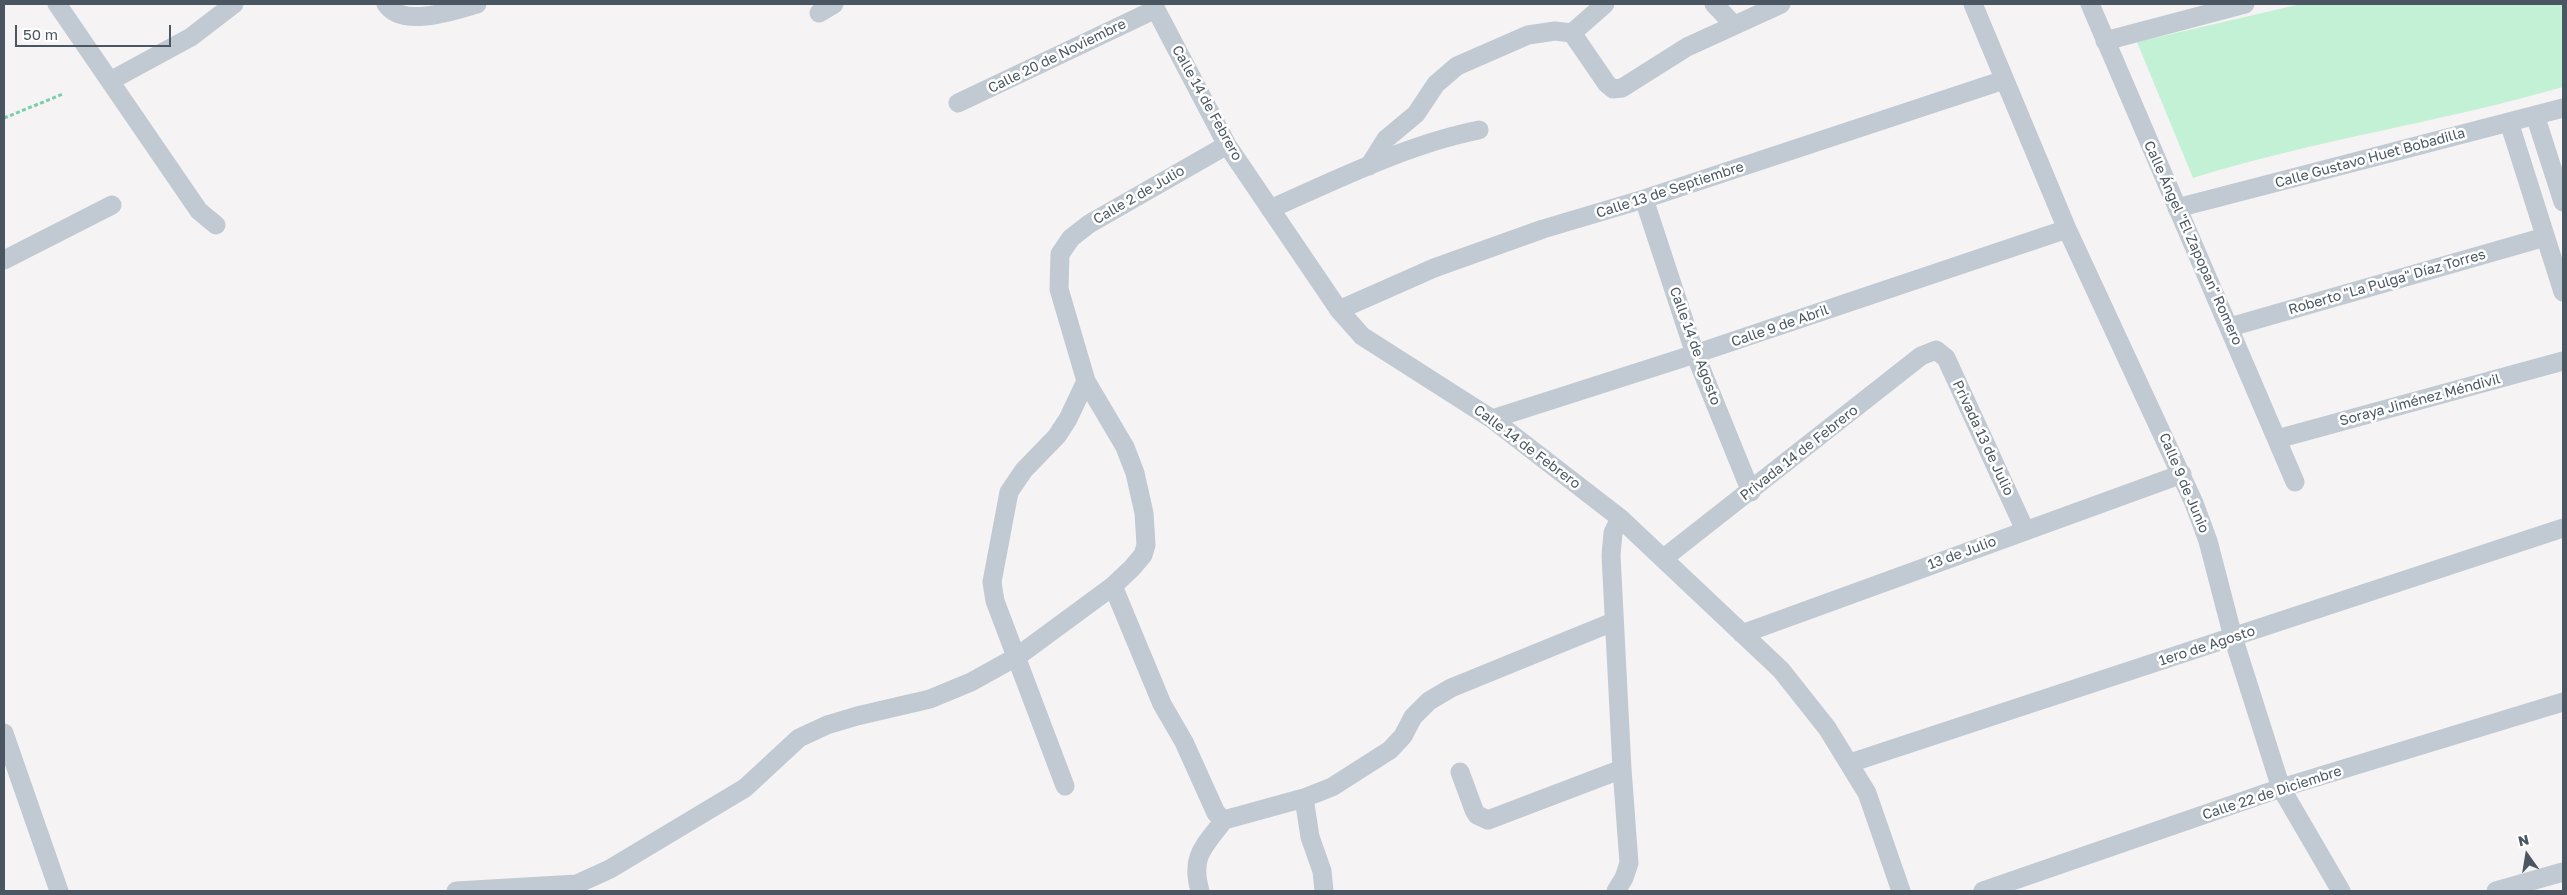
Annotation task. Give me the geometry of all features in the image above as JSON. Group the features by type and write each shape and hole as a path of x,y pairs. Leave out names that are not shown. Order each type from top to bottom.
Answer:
{"street":[{"path":"57,4 199,211 216,225"},
{"path":"110,82 191,38 234,4"},
{"path":"386,4 390,9 411,16 437,15 477,4"},
{"path":"1369,166 1386,138 1416,114 1436,84 1457,66 1528,35 1555,31 1572,33 1605,4"},
{"path":"1714,4 1734,25"},
{"path":"1572,33 1607,84 1613,89 1622,88 1687,47 1781,4"},
{"name":"Calle 9 de Junio","path":"1973,4 2068,229 2182,474 2208,541 2233,637 2281,788 2341,891"},
{"name":"Calle Ángel \"El Zapopan\" Romero","path":"2090,4 2295,482"},
{"path":"2105,41 2245,4"},
{"name":"Calle 20 de Noviembre","path":"958,103 1155,6"},
{"name":"Calle 14 de Febrero","path":"1155,6 1226,145 1339,310 1362,336 1492,419 1620,518 1780,670 1827,728 1867,793 1901,891"},
{"name":"Calle 13 de Septiembre","path":"1339,310 1434,268 1543,230 1644,199 2004,80"},
{"name":"Calle Gustavo Huet Bobadilla","path":"2177,208 2563,108"},
{"path":"2535,115 2563,202"},
{"path":"2509,122 2563,292"},
{"path":"1270,209 1369,166 1458,134 1479,130"},
{"name":"Calle 2 de Julio","path":"1086,381 1059,289 1060,254 1071,238 1089,224 1226,145"},
{"name":"Calle 14 de Agosto","path":"1644,199 1695,354 1751,492"},
{"path":"4,260 112,205"},
{"name":"Calle 9 de Abril","path":"1492,419 1695,354 2068,229"},
{"name":"Roberto \"La Pulga\" Díaz Torres","path":"2230,327 2545,237"},
{"name":"Privada 14 de Febrero","path":"1664,558 1751,492 1921,356 1936,350"},
{"name":"Privada 13 de Julio","path":"1936,350 1946,358 2025,530"},
{"name":"Soraya Jiménez Méndivil","path":"2277,440 2563,361"},
{"path":"456,891 578,888 745,788 799,738 828,725 857,716 930,699 971,682 1018,656 1113,586 1143,555 1146,545 1145,520 1130,459 1086,381"},
{"path":"1065,786 1018,656 995,601 992,582 1009,492 1024,470 1057,436 1086,381"},
{"name":"13 de Julio","path":"1742,634 2182,474"},
{"path":"1616,891 1624,878 1629,863 1613,622 1611,555 1613,533 1620,518"},
{"name":"1ero de Agosto","path":"1850,763 2563,528"},
{"path":"1113,586 1162,704 1184,742 1216,813 1224,820"},
{"path":"1200,891 1194,873 1199,853 1224,820 1304,798 1332,787 1390,750 1403,736 1413,717 1429,701 1451,688 1613,622"},
{"name":"Calle 22 de Diciembre","path":"1983,891 2281,788 2563,702"},
{"path":"4,732 59,891"},
{"path":"1460,772 1474,810 1477,815 1488,820 1622,769"},
{"path":"1304,798 1310,837 1322,870 1324,891"},
{"path":"2508,890 2563,872"}],"path":[{"path":"4,118 63,94"}],"green space":[{"path":"2301,4 2563,4 2563,87 2471,111 2285,153 2193,178 2137,42"}]}
